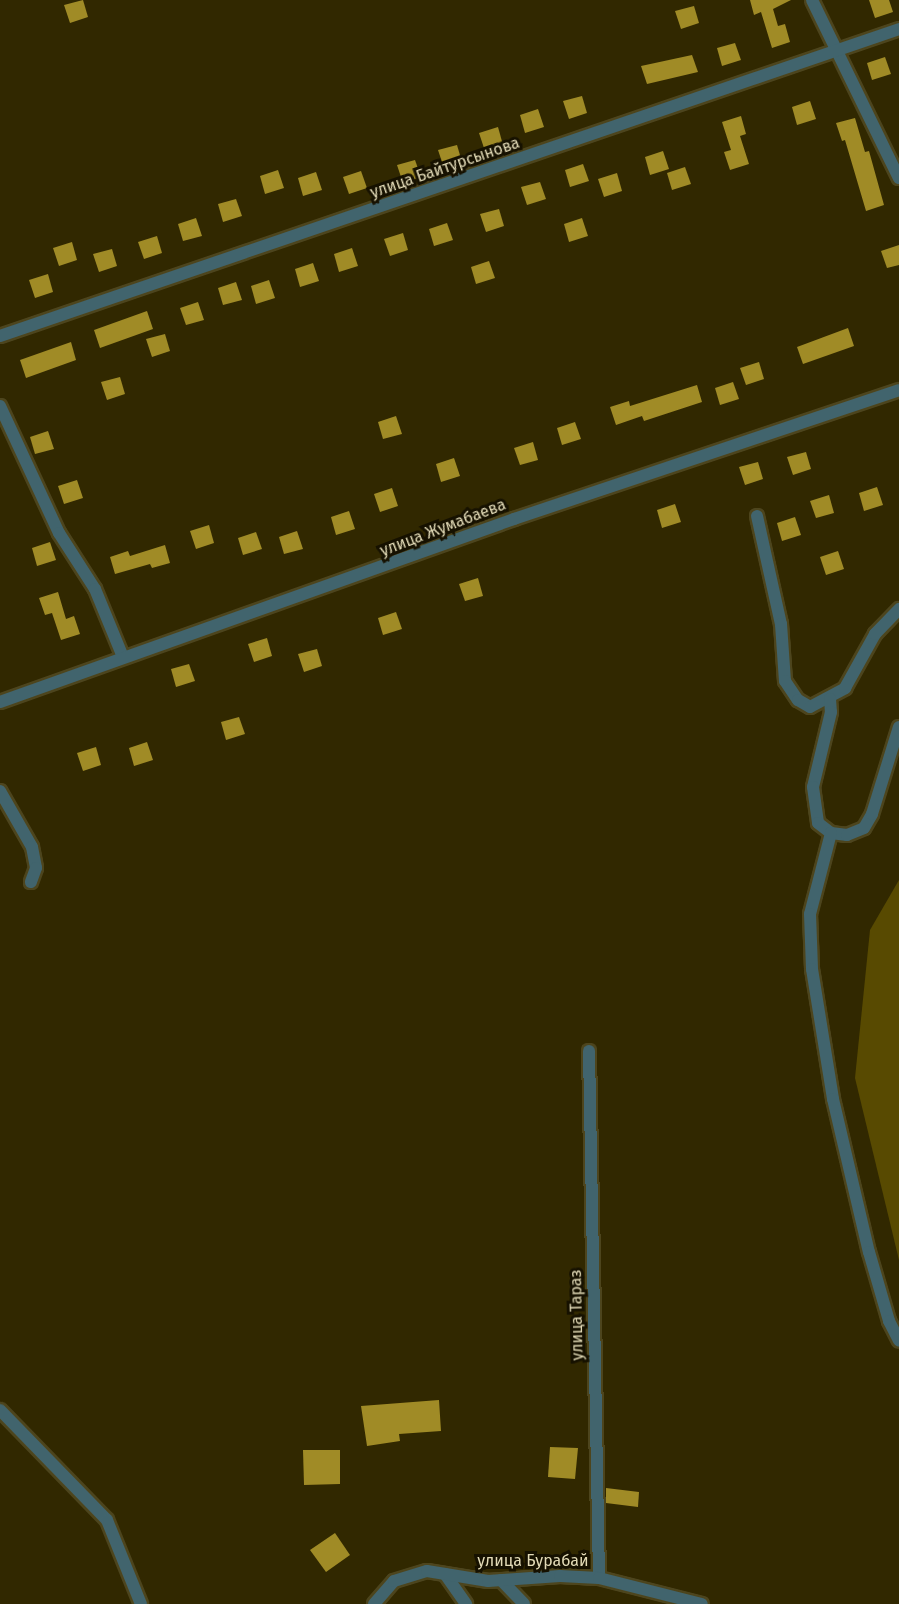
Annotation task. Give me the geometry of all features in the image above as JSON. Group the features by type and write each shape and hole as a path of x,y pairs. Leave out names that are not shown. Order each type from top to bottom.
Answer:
{"street":[{"path":"812,0 899,178"},
{"name":"улица Байтурсынова","path":"0,336 899,29"},
{"name":"улица Жумабаева","path":"0,702 123,657 899,390"},
{"path":"0,406 59,533 95,589 123,657"},
{"path":"757,516 781,624 785,681 798,700 810,707 830,699 845,688 875,634 899,609"},
{"path":"830,699 831,712 813,787 818,823 831,833 847,835 864,828 872,813 899,728"},
{"path":"0,791 32,847 36,868 31,882"},
{"path":"831,833 810,914 812,969 833,1099 889,1321 899,1341"},
{"name":"улица Тараз","path":"589,1051 599,1578"},
{"path":"0,1410 107,1520 141,1604"},
{"name":"улица Бурабай","path":"374,1604 394,1581 427,1572 501,1580 599,1578 702,1604"},
{"path":"445,1574 466,1604"},
{"path":"501,1580 524,1604"}],"shaded area":[{"path":"899,880 899,1260 855,1078 870,930"}],"building":[{"path":"83,0 88,17 70,23 64,5"},
{"path":"750,0 791,0 773,9 778,26 785,24 790,42 772,48 761,12 754,15"},
{"path":"869,0 889,0 893,12 875,18"},
{"path":"694,6 699,23 681,29 675,11"},
{"path":"735,43 741,60 722,66 717,48"},
{"path":"692,55 698,72 647,84 641,66"},
{"path":"885,57 891,74 872,80 867,63"},
{"path":"582,96 587,113 569,119 563,101"},
{"path":"810,101 816,119 797,125 792,107"},
{"path":"538,109 544,127 525,133 520,115"},
{"path":"741,116 746,134 740,136 749,164 730,170 724,152 731,150 722,122"},
{"path":"855,118 865,152 869,151 884,205 866,211 845,140 842,141 836,123"},
{"path":"498,127 503,145 485,151 479,133"},
{"path":"457,145 462,162 444,168 438,150"},
{"path":"663,151 669,169 650,175 645,157"},
{"path":"415,160 421,177 403,183 397,165"},
{"path":"583,164 589,181 570,187 565,170"},
{"path":"685,167 691,184 672,190 667,173"},
{"path":"278,170 284,188 265,194 260,176"},
{"path":"361,171 367,188 349,194 343,177"},
{"path":"316,172 322,190 303,196 298,178"},
{"path":"617,173 622,191 604,197 598,179"},
{"path":"540,182 546,199 527,205 521,187"},
{"path":"236,199 242,216 223,222 218,204"},
{"path":"499,209 504,226 486,232 480,214"},
{"path":"196,218 202,236 183,241 178,224"},
{"path":"582,218 588,236 569,242 564,224"},
{"path":"447,223 453,240 434,246 429,229"},
{"path":"403,233 408,250 390,256 384,239"},
{"path":"157,236 162,253 144,259 138,242"},
{"path":"72,242 77,260 59,266 53,248"},
{"path":"899,245 899,265 887,268 881,251"},
{"path":"352,248 358,266 339,272 334,254"},
{"path":"112,249 117,266 99,272 93,254"},
{"path":"489,261 495,278 476,284 471,267"},
{"path":"313,263 319,281 300,287 295,269"},
{"path":"48,274 53,292 35,298 29,280"},
{"path":"269,280 275,298 256,304 251,286"},
{"path":"236,282 242,300 223,305 218,288"},
{"path":"198,302 204,320 186,325 180,308"},
{"path":"147,311 153,329 100,348 94,330"},
{"path":"848,328 854,346 803,364 797,347"},
{"path":"165,334 170,351 152,357 146,339"},
{"path":"71,342 76,360 26,378 20,360"},
{"path":"759,362 764,379 746,385 740,368"},
{"path":"120,377 125,394 107,400 101,382"},
{"path":"733,382 739,399 720,405 715,388"},
{"path":"697,385 702,402 644,421 642,416 616,425 610,407 629,401 630,406"},
{"path":"396,416 402,434 383,439 378,422"},
{"path":"575,422 581,439 562,445 557,428"},
{"path":"48,431 54,449 35,454 30,437"},
{"path":"533,442 538,460 520,465 514,448"},
{"path":"806,452 811,469 793,475 787,457"},
{"path":"454,458 460,476 441,482 436,464"},
{"path":"758,462 763,479 745,485 739,467"},
{"path":"77,480 83,498 64,504 58,486"},
{"path":"877,487 883,505 864,511 859,493"},
{"path":"392,488 398,506 380,512 374,494"},
{"path":"829,495 834,513 816,518 810,501"},
{"path":"675,504 681,522 662,528 657,510"},
{"path":"349,511 355,529 336,535 331,517"},
{"path":"795,517 801,535 782,541 777,523"},
{"path":"209,525 214,543 196,549 190,531"},
{"path":"297,531 303,549 284,554 279,537"},
{"path":"256,532 262,549 243,555 238,538"},
{"path":"50,542 56,560 37,566 32,548"},
{"path":"165,545 170,563 152,568 150,564 115,574 110,557 128,551 130,556"},
{"path":"838,551 844,569 826,575 820,557"},
{"path":"478,578 483,596 465,601 459,584"},
{"path":"58,592 66,619 74,616 80,634 61,640 52,613 45,615 39,598"},
{"path":"396,612 402,629 383,635 378,618"},
{"path":"267,638 272,656 254,662 248,644"},
{"path":"317,649 322,666 304,672 298,654"},
{"path":"189,664 195,681 176,687 171,669"},
{"path":"239,717 245,734 226,740 221,722"},
{"path":"147,742 153,760 134,766 129,748"},
{"path":"96,747 101,765 83,771 77,753"},
{"path":"439,1400 441,1431 399,1434 400,1441 367,1446 361,1406"},
{"path":"550,1447 578,1448 575,1479 548,1477"},
{"path":"303,1450 340,1450 340,1484 304,1485"},
{"path":"606,1488 639,1492 638,1507 606,1503"},
{"path":"335,1533 350,1555 326,1572 310,1550"}]}
